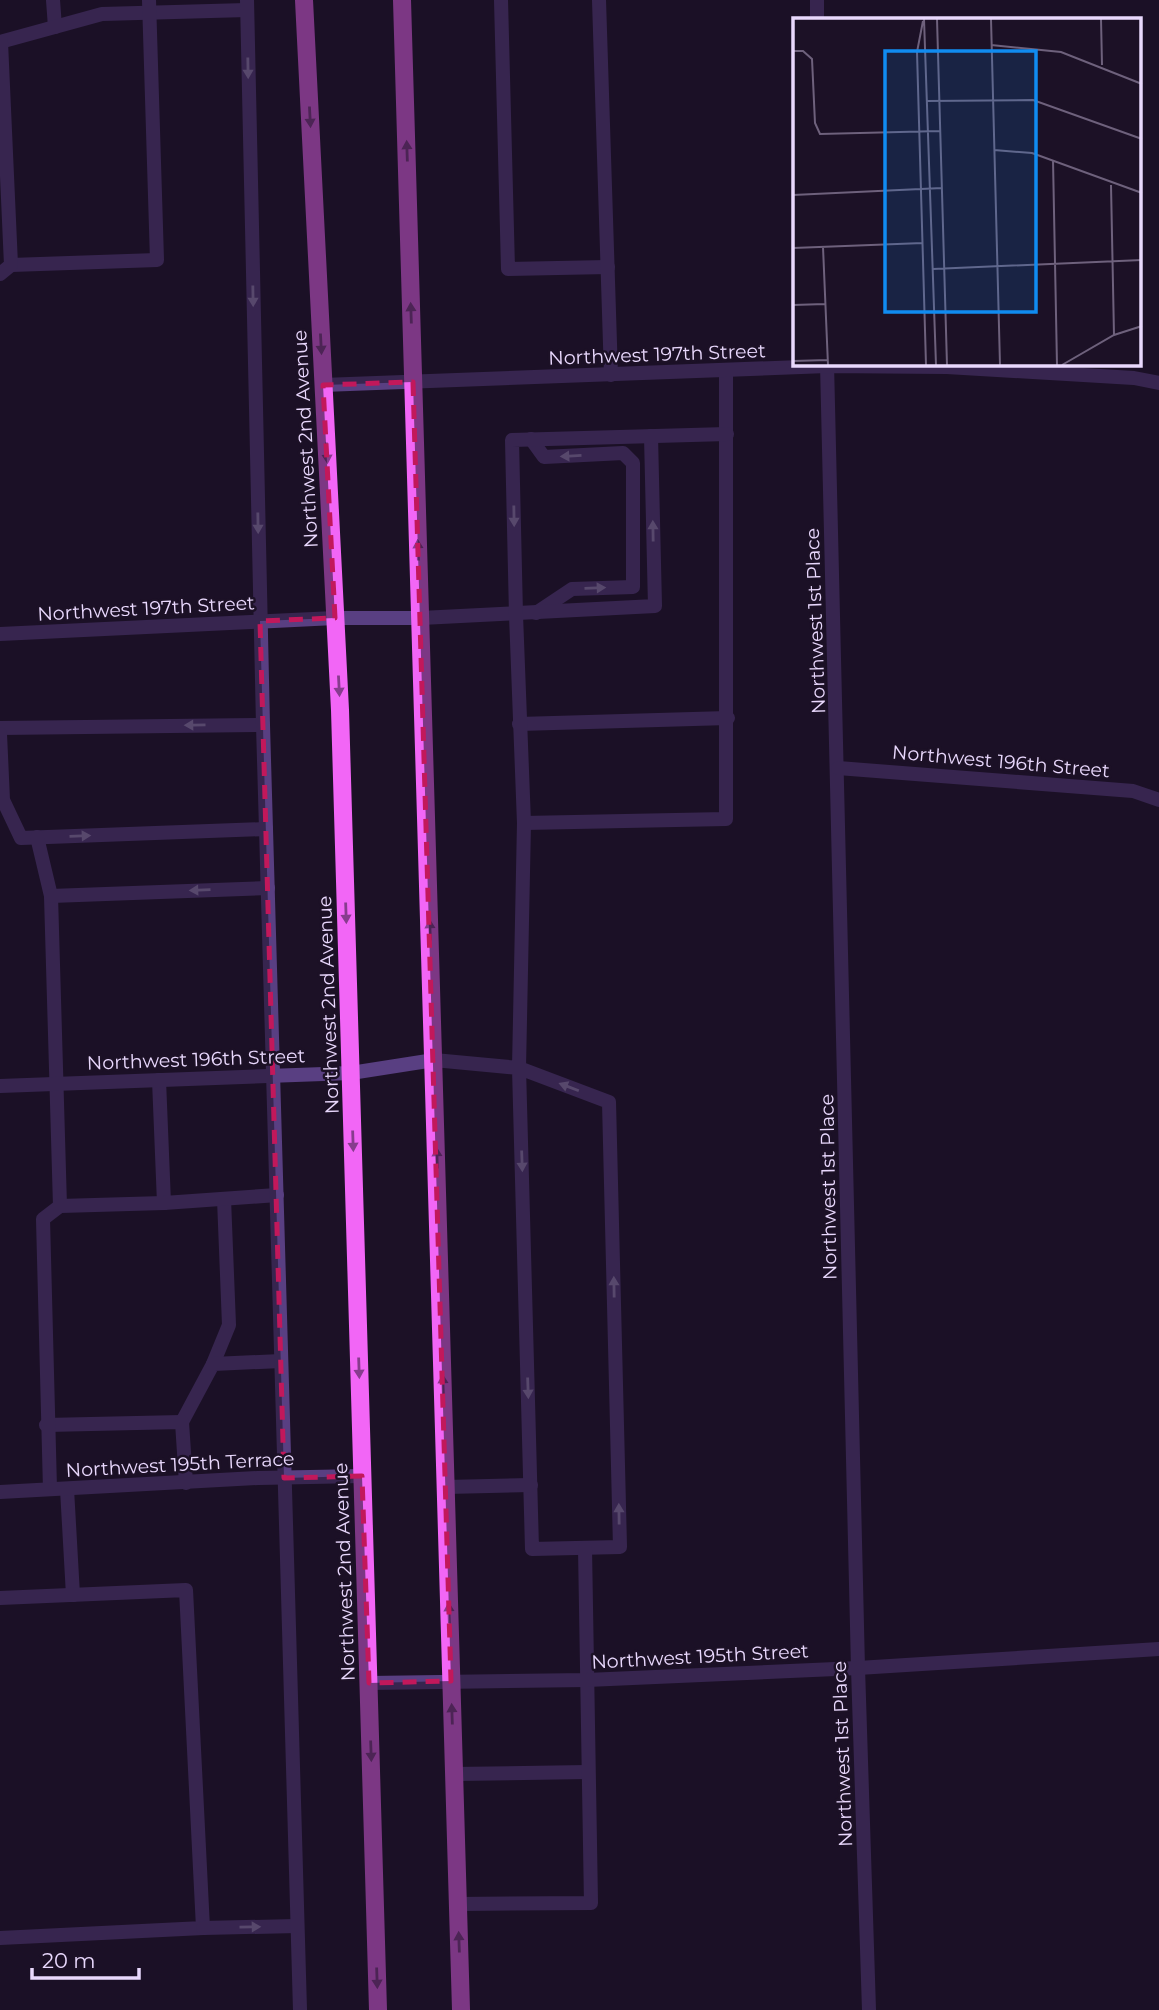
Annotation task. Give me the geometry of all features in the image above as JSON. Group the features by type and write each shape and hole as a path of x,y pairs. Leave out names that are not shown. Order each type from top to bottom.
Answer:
{"main road":[{"name":"Northwest 2nd Avenue","path":"304,0 341,710 378,2010"},
{"path":"402,0 461,2010"}],"street":[{"path":"53,0 55,27"},
{"path":"501,0 508,269 608,267"},
{"path":"599,0 611,374"},
{"path":"817,0 817,18"},
{"path":"149,6 157,260 6,269 1,42 102,14 149,6 247,5 260,621 300,2010"},
{"name":"Northwest 197th Street","path":"323,385 807,366"},
{"name":"Northwest 1st Place","path":"827,366 858,1668 869,2010"},
{"name":"Northwest 197th Street","path":"887,366 1134,378 1159,383"},
{"path":"524,823 726,819 726,370"},
{"path":"458,1904 591,1903 584,1548 532,1549 519,1068 524,823 512,440 727,434"},
{"name":"Northwest 197th Street","path":"0,634 335,618 516,615 655,606 651,436"},
{"path":"531,439 544,457 623,453 633,463 633,587 572,589 534,614"},
{"path":"519,724 728,718"},
{"path":"0,728 263,725"},
{"path":"0,734 4,800 21,838 266,829"},
{"name":"Northwest 196th Street","path":"838,768 1133,791 1159,800"},
{"path":"37,837 51,896 60,1206"},
{"path":"51,896 268,888"},
{"name":"Northwest 196th Street","path":"0,1086 351,1073 434,1060 519,1068 609,1102 620,1547 584,1548"},
{"path":"159,1080 164,1203"},
{"path":"50,1489 46,1425 43,1219 60,1206 164,1203 276,1195"},
{"path":"186,1483 183,1422 213,1364 229,1325 224,1199"},
{"path":"213,1364 281,1361"},
{"path":"46,1425 183,1422"},
{"name":"Northwest 195th Terrace","path":"0,1492 362,1476"},
{"path":"446,1487 531,1485"},
{"path":"67,1489 73,1595"},
{"path":"0,1598 186,1590 203,1928"},
{"name":"Northwest 195th Street","path":"369,1683 587,1680 858,1668 1159,1649"},
{"path":"454,1774 588,1772"},
{"path":"0,1938 298,1926"}],"highlighted area":[{"path":"413,382 451,1681 369,1683 362,1476 284,1478 260,621 335,618 323,385"}]}
